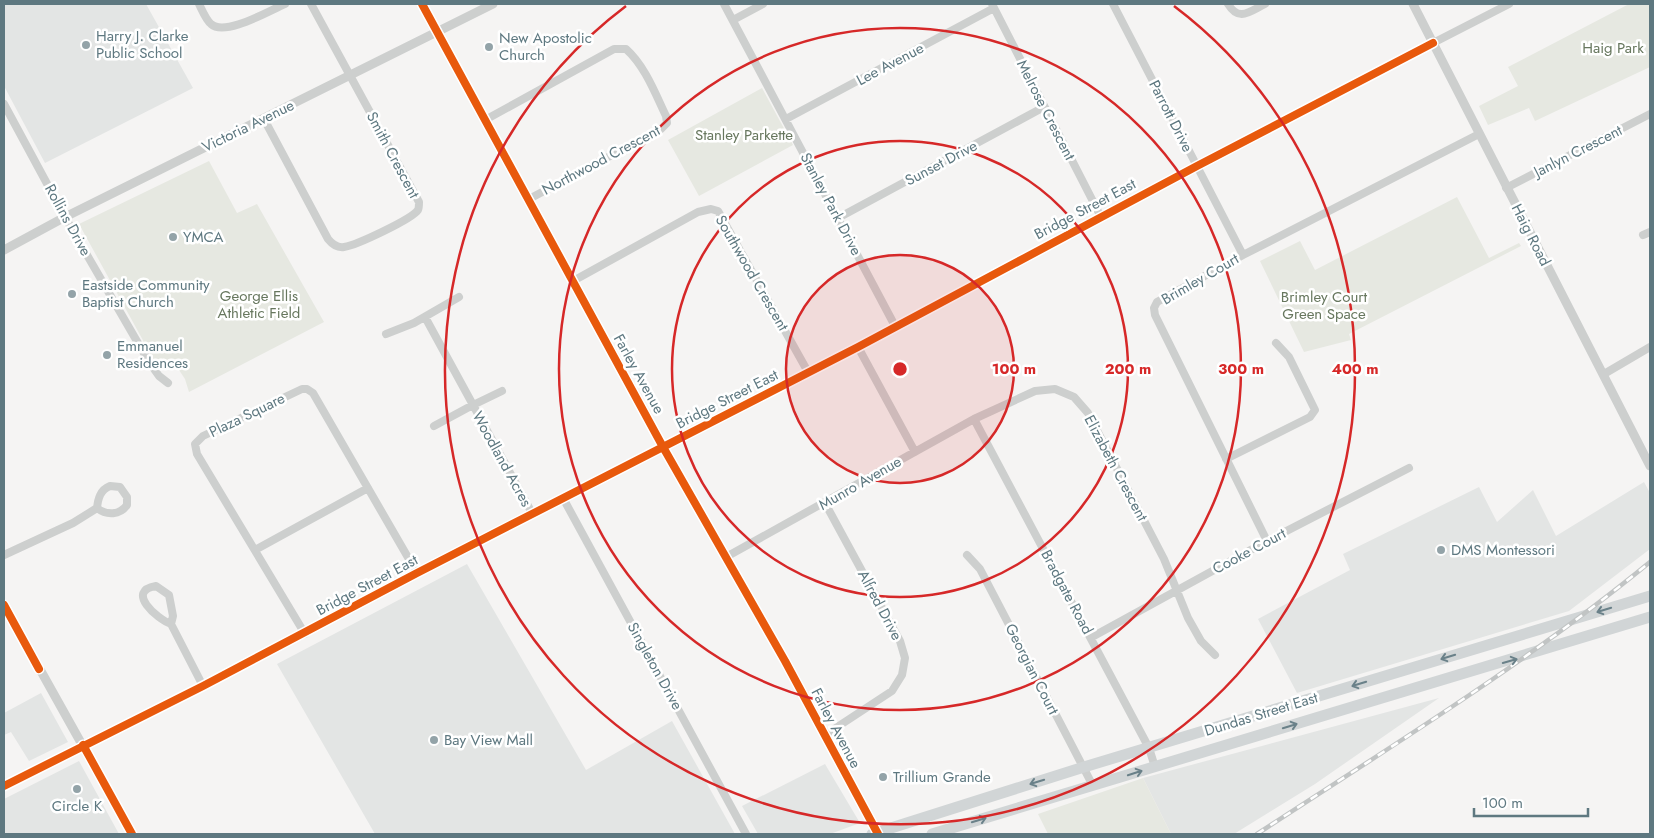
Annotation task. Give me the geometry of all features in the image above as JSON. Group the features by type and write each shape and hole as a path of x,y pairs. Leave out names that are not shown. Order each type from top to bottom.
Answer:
{"main road":[{"name":"Dundas Street East","path":"876,834 1084,767 1650,596"},
{"name":"Dundas Street East","path":"934,834 1650,617"},
{"path":"1406,670 1413,689"},
{"path":"1303,701 1311,720"},
{"path":"929,816 934,834"}],"street":[{"path":"199,4 210,24 218,28 229,28 285,4"},
{"path":"312,4 351,76"},
{"name":"Farley Avenue","path":"422,4 663,447 825,735 876,834"},
{"name":"Victoria Avenue","path":"4,250 65,217 493,4"},
{"name":"Stanley Park Drive","path":"724,4 895,326"},
{"path":"733,20 763,4"},
{"name":"Parrott Drive","path":"1113,4 1243,254"},
{"path":"1228,4 1233,12 1244,14 1265,4"},
{"name":"Haig Road","path":"1413,4 1650,466"},
{"name":"Bridge Street East","path":"4,786 305,634 532,513 858,347 1100,217 1510,4"},
{"name":"Melrose Crescent","path":"993,6 1100,217"},
{"name":"Lee Avenue","path":"786,119 993,6"},
{"name":"Northwood Crescent","path":"485,120 614,49 626,49 635,57 644,72 666,116 667,123 661,129 529,199"},
{"name":"Smith Crescent","path":"264,119 328,239 334,246 343,247 377,234 413,215 418,209 420,202 351,76"},
{"name":"Rollins Drive","path":"4,104 65,217 149,362 159,376 168,383"},
{"name":"Sunset Drive","path":"838,218 1044,107"},
{"name":"Janlyn Crescent","path":"1506,188 1650,114"},
{"name":"Brimley Court","path":"1267,541 1155,315 1154,308 1157,302 1243,254 1479,134"},
{"name":"Southwood Crescent","path":"573,281 698,212 711,209 718,211 808,372"},
{"path":"386,334 425,318 459,297"},
{"name":"Woodland Acres","path":"425,318 532,513"},
{"path":"1226,459 1310,417 1316,410 1289,357 1276,343"},
{"name":"Munro Avenue","path":"726,557 916,452 858,347"},
{"path":"1604,374 1650,347"},
{"name":"Plaza Square","path":"305,634 198,454 195,444 203,436 302,388 313,393 417,573"},
{"name":"Elizabeth Crescent","path":"916,452 974,419 1035,391 1056,389 1074,397 1088,413 1100,434 1164,559 1196,635 1215,654"},
{"name":"Woodland Acres","path":"434,426 502,391"},
{"name":"Bradgate Road","path":"974,419 1092,637 1149,748 1155,766"},
{"name":"Cooke Court","path":"1092,637 1267,541 1409,468"},
{"path":"255,550 368,488"},
{"name":"Singleton Drive","path":"563,498 746,834"},
{"name":"Alfred Drive","path":"824,503 900,641 905,658 902,675 892,691 825,735"},
{"path":"4,555 74,523 97,508"},
{"name":"Georgian Court","path":"967,554 980,569 1093,786"},
{"path":"171,624 165,622 150,610 145,603 143,598 144,592 147,589 156,586 169,596 173,616 171,624 203,686"},
{"path":"4,605 132,834"}],"shaded area":[{"name":"Harry J. Clarke Public School","path":"4,4 146,4 193,88 45,163 4,86"},
{"path":"1644,482 1650,493 1650,549 1569,611 1297,693 1258,619 1350,570 1343,554 1479,487 1497,522 1533,490 1556,536"},
{"name":"Bay View Mall","path":"467,564 586,770 672,721 735,834 375,834 277,664"},
{"path":"41,693 68,742 29,761 11,732 4,735 4,713"},
{"path":"1439,698 1315,784 1234,834 1171,834 1143,778"},
{"path":"79,761 119,834 4,834 4,799"},
{"path":"825,764 860,823 830,834 758,834 742,806"}],"green space":[{"name":"Haig Park","path":"1629,4 1650,4 1650,67 1535,121 1529,108 1488,125 1479,106 1518,86 1508,67"},
{"name":"Stanley Parkette","path":"762,88 793,145 699,196 668,140"},
{"name":"George Ellis Athletic Field","path":"209,161 237,213 257,204 324,322 189,392 185,379 177,367 156,364 79,224"},
{"name":"Brimley Court Green Space","path":"1457,197 1489,258 1519,243 1521,246 1349,334 1351,340 1304,352 1260,261 1300,241 1315,270"},
{"path":"1143,778 1171,834 1048,834 1038,814"}],"railway":[{"path":"1257,834 1507,670 1650,562"}],"cycle path":[{"path":"422,4 663,447 785,661 878,834"},
{"path":"4,786 203,686 417,573 858,347 1197,166 1433,43"},
{"path":"4,605 39,669"},
{"path":"83,745 132,834"}],"place":[{"name":"Harry J. Clarke Public School","path":"86,45"},
{"name":"New Apostolic Church","path":"489,47"},
{"name":"YMCA","path":"173,237"},
{"name":"Eastside Community Baptist Church","path":"72,294"},
{"name":"Emmanuel Residences","path":"107,355"},
{"name":"DMS Montessori","path":"1441,550"},
{"name":"Bay View Mall","path":"434,740"},
{"name":"Trillium Grande","path":"883,777"},
{"name":"Circle K","path":"77,789"}]}
